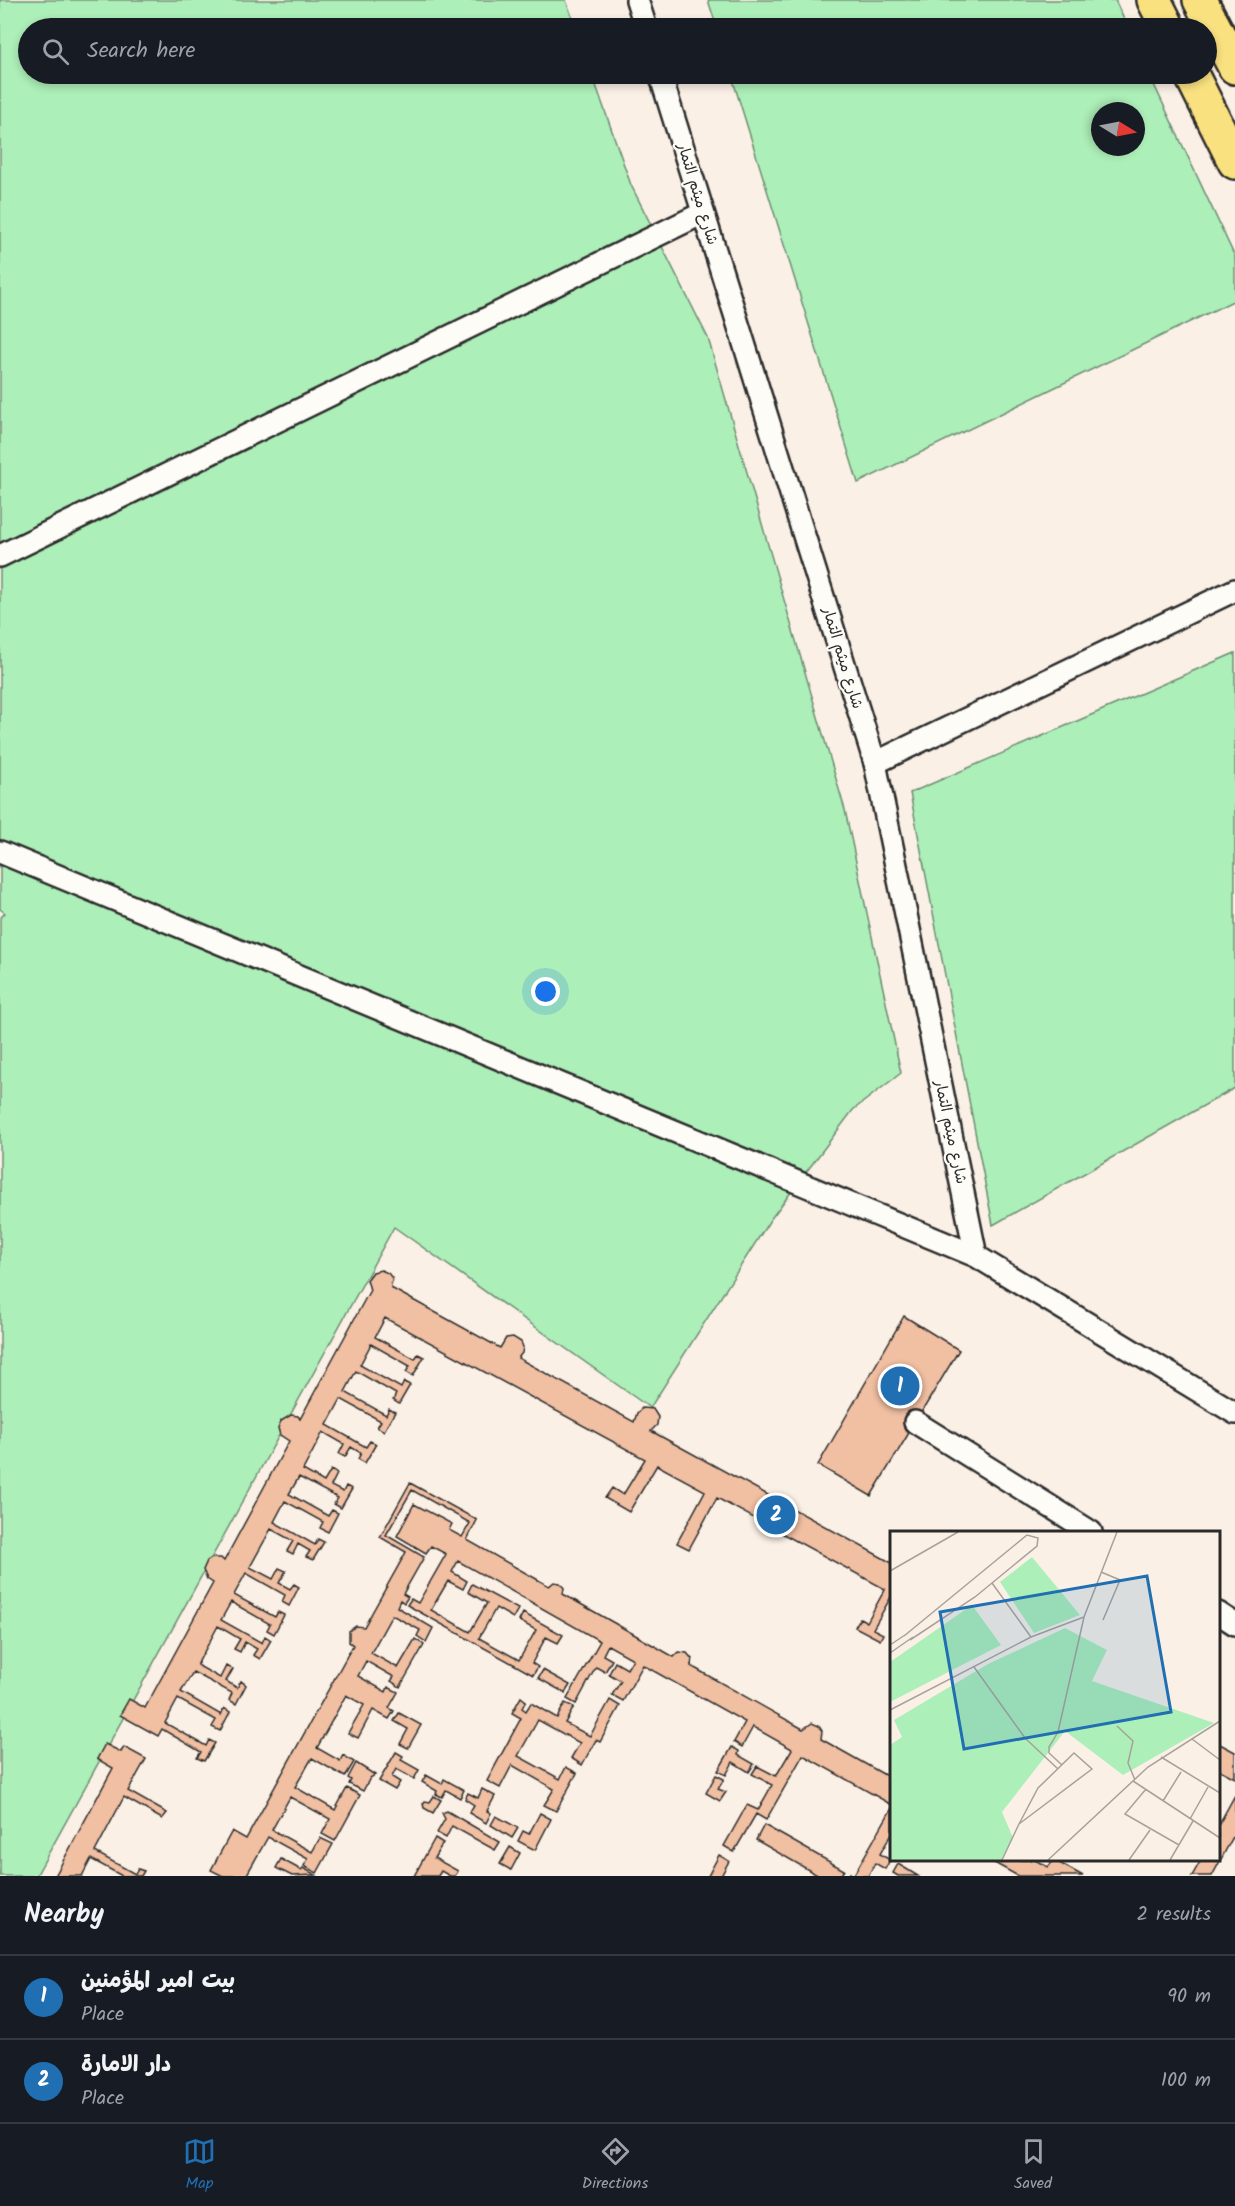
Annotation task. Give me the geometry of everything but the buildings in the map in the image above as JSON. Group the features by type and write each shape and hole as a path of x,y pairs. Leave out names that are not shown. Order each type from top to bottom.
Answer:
{"highway":[{"path":"1154,0 1163,18"},
{"path":"1200,0 1209,18"},
{"path":"1217,33 1235,67"},
{"path":"1196,84 1235,162"}],"lane":[{"path":"637,0 643,18"},
{"name":"شارع ميثم التمار","path":"663,84 875,763 976,1256"},
{"path":"0,555 703,213"},
{"path":"875,763 1235,590"},
{"path":"0,852 976,1256 1235,1413"},
{"path":"915,1422 1087,1531"},
{"path":"1220,1614 1235,1624"}],"green space":[{"path":"0,0 566,0 572,18 18,18 18,84 596,84 631,185 708,338 845,810 901,1073 853,1110 770,1220 650,1408 394,1227 36,1876 0,1876 0,918 5,913 0,909"},
{"path":"708,0 1115,0 1123,18 714,18"},
{"path":"734,84 1154,84 1235,257 1235,300 858,483"},
{"path":"1235,653 1235,1088 993,1225 910,793"}],"place":[{"name":"بيت امير المؤمنين","path":"900,1386"},
{"name":"دار الامارة","path":"776,1515"}]}
